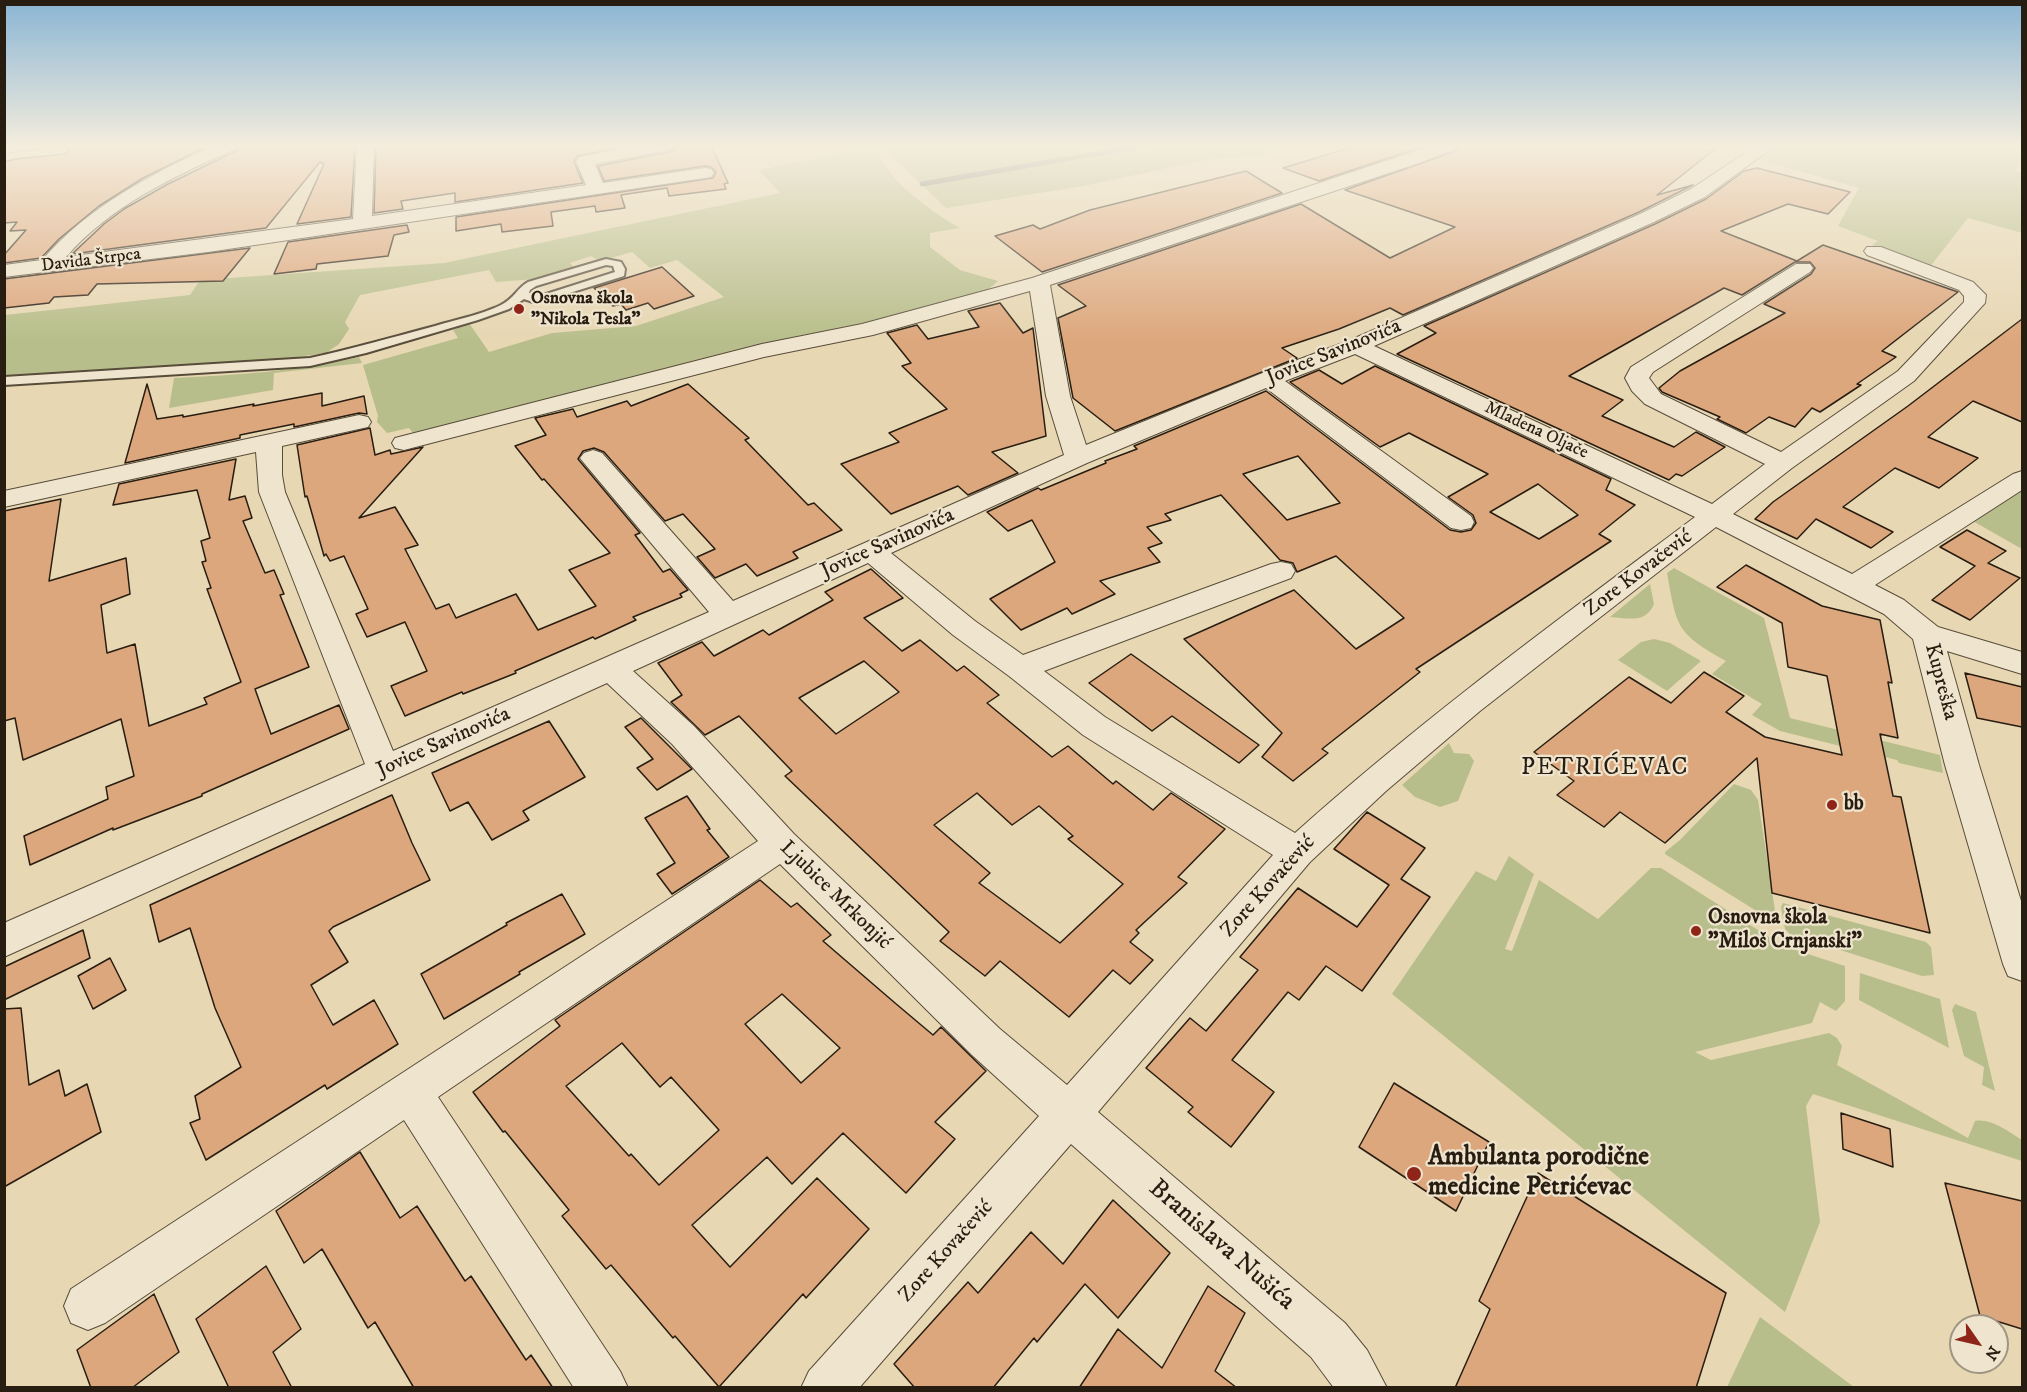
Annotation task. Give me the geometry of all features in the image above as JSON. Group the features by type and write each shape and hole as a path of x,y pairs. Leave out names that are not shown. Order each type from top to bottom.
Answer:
{"street":[{"path":"47,267 67,242 111,210"},
{"path":"362,210 362,222"},
{"name":"Davida Štrpca","path":"4,271 47,267 448,210"},
{"path":"404,443 762,351 865,330 1039,282 1258,210"},
{"name":"Jovice Savinovića","path":"4,941 1078,458 1268,379 1356,346 1665,210"},
{"name":"Zore Kovačević","path":"826,1388 1070,1114 1297,852 1374,782 1469,703 1783,463 1906,376 1974,303 1975,295 1966,286 1874,251"},
{"path":"1783,463 1661,404 1645,392 1637,378 1645,367 1803,268"},
{"path":"1039,282 1058,396 1078,458"},
{"name":"Mladena Oljače","path":"1356,346 1714,516"},
{"path":"1268,379 1461,522"},
{"path":"4,499 359,422"},
{"path":"269,442 269,475 272,492 384,769"},
{"path":"592,458 729,616"},
{"path":"1852,587 2022,479"},
{"name":"Kupreška","path":"1714,516 1894,607 1927,634 1962,765 2022,964"},
{"path":"872,552 964,628 1094,726 1297,852"},
{"path":"1020,668 1281,571"},
{"path":"1927,634 2022,663"},
{"name":"Ljubice Mrkonjić","path":"610,668 683,735 782,844 986,1042 1070,1114"},
{"path":"88,1306 782,844"},
{"path":"410,1092 603,1388"},
{"name":"Branislava Nušića","path":"1070,1114 1328,1340 1350,1367 1362,1388"}],"lane":[{"path":"4,381 310,362 362,350 505,307 528,297 544,298 616,276 620,274 621,268 614,263 606,262 532,284 525,288 528,297"}],"green space":[{"path":"699,210 933,210 960,228 930,233 930,247 960,270 998,281 984,293 859,326 802,335 413,433 409,428 387,433 377,422 378,416 363,365 458,338 453,330 469,323 489,352 552,333 636,326 724,297 677,260 650,268 632,252 600,261 591,256 570,263 575,268 536,279 496,282 489,270 360,295 345,322 349,329 339,344 326,353 275,360 5,378 5,315 190,295 200,280 444,263"},
{"path":"1847,210 2022,210 2022,233 1968,218 1929,268 1872,245 1878,241 1838,226"},
{"path":"359,357 362,363 274,373 273,390 169,408 174,378 267,372"},
{"path":"2022,486 2022,549 1971,520"},
{"path":"1674,568 1764,618 1790,718 1940,755 1943,773 1780,731 1752,715 1762,704 1712,674 1726,661 1697,643 1688,635 1677,618 1667,573"},
{"path":"1650,584 1654,604 1646,615 1630,619 1610,617"},
{"path":"1654,639 1670,643 1701,661 1667,691 1618,660 1641,642"},
{"path":"1449,743 1454,753 1469,754 1474,761 1458,801 1440,807 1415,797 1402,785"},
{"path":"1734,784 1751,790 1758,800 1776,917 1771,920 1665,854"},
{"path":"1509,856 1534,874 1505,949 1512,951 1539,880 1598,919 1651,868 1661,868 1783,946 1845,966 1845,1001 1836,1011 1820,1002 1812,1023 1695,1052 1711,1060 1829,1033 1837,1038 1842,1046 1837,1065 1968,1138 1975,1121 2000,1126 2022,1140 2022,1161 1813,1094 1806,1106 1820,1222 1785,1312 1392,994 1476,871 1496,881"},
{"path":"1783,903 1926,942 1931,947 1934,975 1922,976 1790,934 1785,929 1781,907"},
{"path":"1860,973 1940,999 1949,1048 1859,1000"},
{"path":"1955,1004 1976,1012 1995,1091 1982,1085 1984,1067 1964,1056 1952,1010"},
{"path":"1760,1317 1854,1387 1727,1387"}],"building":[{"path":"4,210 94,210 59,239 41,258 4,263 4,255 26,230 10,231 17,222 4,223"},
{"path":"123,210 281,210 266,228 72,254"},
{"path":"303,210 351,210 351,217 297,224"},
{"path":"374,210 396,210 374,213"},
{"path":"502,210 566,210 551,212 553,226 502,232 501,224 456,231 456,217"},
{"path":"1090,210 1230,210 1042,272 995,236 1033,225 1040,229"},
{"path":"1283,210 1311,210 1390,258 1455,227 1404,210 1643,210 1403,315 1390,308 1339,329 1282,348 1297,358 1115,431 1073,398 1058,318 1086,306 1058,285"},
{"path":"1684,210 1773,210 1721,231 1797,261 1823,245 1958,292 1882,351 1896,357 1857,384 1861,385 1820,412 1812,408 1795,427 1769,417 1746,433 1717,419 1720,417 1662,392 1659,388 1680,371 1785,313 1764,304 1811,274 1815,268 1810,262 1795,262 1742,295 1724,288 1569,376 1623,400 1602,416 1674,447 1696,432 1725,447 1682,476 1676,474 1669,480 1397,354 1436,333 1424,326"},
{"path":"1812,210 1832,210 1828,214"},
{"path":"407,225 409,232 394,235 388,256 317,264 316,269 274,274 288,242"},
{"path":"250,248 223,281 97,284 88,295 54,297 49,303 4,308 4,279"},
{"path":"662,267 694,296 654,309 648,303 626,310 621,304 613,306 594,288"},
{"path":"1000,303 1023,333 1033,328 1046,436 992,452 1018,473 968,495 958,486 891,514 841,464 899,442 889,433 947,409 902,366 911,363 887,333 917,325 928,339 979,327 968,311"},
{"path":"2022,319 2022,422 1973,401 1928,437 1978,458 1939,488 1895,468 1843,507 1893,532 1871,548 1816,519 1797,539 1755,519 1773,502 1908,406"},
{"path":"1375,366 1611,479 1606,490 1635,505 1599,534 1611,541 1416,669 1420,672 1322,749 1328,753 1293,781 1262,757 1282,733 1184,639 1294,590 1356,649 1404,618 1336,556 1297,572 1293,563 1280,560 1221,495 1165,514 1171,520 1147,527 1162,543 1148,548 1160,562 1100,581 1115,594 1072,614 1067,608 1021,630 990,599 1055,562 1032,520 1008,531 987,512 1038,488 1041,490 1106,463 1105,461 1137,449 1134,446 1266,391 1450,530 1461,532 1471,530 1476,523 1473,515 1448,497 1488,474 1409,433 1380,447 1290,382 1319,370 1342,384","holes":["1298,456 1340,503 1287,520 1243,474","1538,484 1578,515 1539,539 1490,512"]},
{"path":"147,384 157,419 183,415 183,417 254,404 253,406 322,393 322,406 364,396 367,414 359,413 294,427 294,424 125,463"},
{"path":"688,384 749,438 745,440 808,505 814,503 842,530 793,552 798,558 757,576 746,564 715,578 697,557 715,549 683,514 665,521 604,452 594,448 583,451 578,459 640,533 635,535 663,572 670,569 688,590 680,594 682,597 633,617 636,620 595,639 593,637 515,671 516,673 405,716 391,686 427,671 405,622 367,637 356,614 368,609 344,556 330,561 326,554 324,556 307,496 305,497 297,445 370,428 375,455 390,450 391,454 423,447 359,518 395,507 418,545 405,549 436,609 449,604 456,618 516,594 538,630 596,606 569,570 610,553 544,479 542,480 515,446 546,435 535,418 573,409 577,417 627,401 631,406"},
{"path":"236,459 229,500 245,496 252,518 243,521 265,573 274,570 284,594 280,595 309,667 255,689 271,734 339,705 349,729 202,794 202,796 113,830 113,828 30,865 24,836 108,799 106,787 134,776 121,719 23,760 15,718 4,721 4,511 61,499 49,581 126,558 130,594 101,605 107,653 135,644 149,726 207,704 204,698 241,682 207,589 211,588 202,562 206,561 201,541 210,538 197,490 113,505 119,484"},
{"path":"1967,530 2006,551 1988,563 2020,578 1970,620 1932,600 1975,566 1940,547"},
{"name":"bb","path":"1746,565 1822,606 1880,620 1892,683 1888,682 1898,738 1880,734 1893,796 1901,797 1930,933 1772,893 1757,758 1665,843 1620,812 1604,827 1557,795 1574,781 1534,752 1629,677 1671,703 1704,672 1744,696 1726,712 1765,737 1842,755 1827,676 1788,667 1782,623 1717,587"},
{"path":"871,569 903,598 864,618 902,651 920,640 957,671 964,666 999,695 987,703 1052,757 1068,746 1113,784 1116,781 1153,810 1171,793 1225,829 1178,877 1187,883 1136,930 1139,933 1130,942 1153,960 1130,984 1113,970 1069,1017 1000,961 985,976 940,941 949,932 785,776 792,771 739,716 705,735 671,702 682,695 658,663 702,642 714,656 763,630 769,635 833,600 825,592","holes":["864,661 899,692 836,734 799,698","977,793 1012,825 1039,806 1073,836 1068,839 1123,884 1060,943 979,883 990,873 934,825"]},
{"path":"1131,654 1259,745 1239,763 1172,716 1152,731 1089,683"},
{"path":"1965,673 2022,687 2022,727 1977,718"},
{"path":"641,718 692,769 657,790 637,768 653,759 625,727"},
{"path":"549,721 585,777 523,811 529,820 492,840 468,802 450,811 432,773"},
{"path":"392,795 430,880 333,927 329,931 348,962 311,985 333,1025 374,1000 398,1044 327,1089 325,1085 206,1160 190,1123 200,1119 195,1096 241,1067 215,1008 190,928 159,942 150,905"},
{"path":"687,796 710,829 707,830 729,857 672,894 657,874 675,863 645,818"},
{"path":"1367,812 1425,848 1401,879 1430,897 1362,991 1326,966 1299,1000 1288,992 1232,1060 1274,1092 1231,1147 1188,1112 1193,1107 1146,1068 1190,1018 1206,1031 1258,970 1240,957 1298,888 1357,927 1389,885 1334,849"},
{"path":"760,880 791,907 797,903 831,935 823,941 895,1003 933,1035 941,1027 986,1071 935,1122 955,1139 906,1193 843,1133 792,1184 767,1157 692,1225 730,1267 817,1178 869,1229 806,1298 803,1294 719,1387 675,1336 673,1338 611,1265 606,1269 562,1216 569,1210 505,1131 503,1132 473,1092 560,1026 555,1020","holes":["782,994 840,1048 801,1083 745,1024","622,1043 660,1087 671,1077 719,1130 659,1185 631,1154 629,1156 566,1086"]},
{"path":"562,894 585,934 444,1019 421,974 507,925 506,923"},
{"path":"83,930 90,958 4,1000 4,967"},
{"path":"110,958 126,990 93,1009 78,976"},
{"path":"21,1008 29,1085 59,1070 65,1096 87,1084 101,1132 4,1187 4,1009"},
{"path":"1394,1083 1489,1142 1456,1211 1359,1147"},
{"path":"1841,1113 1890,1129 1893,1167 1843,1149"},
{"path":"360,1152 400,1218 417,1206 465,1281 471,1276 526,1360 531,1355 553,1388 414,1388 375,1322 368,1328 322,1249 304,1263 276,1211"},
{"path":"1538,1173 1726,1293 1696,1388 1455,1388 1490,1309 1479,1301"},
{"path":"1945,1183 2022,1201 2022,1329 2009,1325 2009,1314 1979,1314"},
{"path":"1113,1200 1170,1253 1118,1318 1085,1284 1037,1342 1034,1338 993,1388 915,1388 894,1364 968,1282 978,1293 1031,1232 1063,1264"},
{"path":"266,1266 301,1329 273,1352 292,1388 229,1388 196,1319"},
{"path":"1208,1286 1245,1313 1215,1371 1237,1388 1079,1388 1118,1329 1162,1368"},
{"path":"154,1294 179,1352 132,1388 91,1388 77,1350"}],"place":[{"name":"Osnovna škola \"Nikola Tesla\"","path":"519,309"},
{"name":"bb","path":"1832,805"},
{"name":"Osnovna škola \"Miloš Crnjanski\"","path":"1696,931"},
{"name":"Ambulanta porodične medicine Petrićevac","path":"1414,1174"}],"district":[{"name":"PETRIĆEVAC","path":"1605,769"}]}
